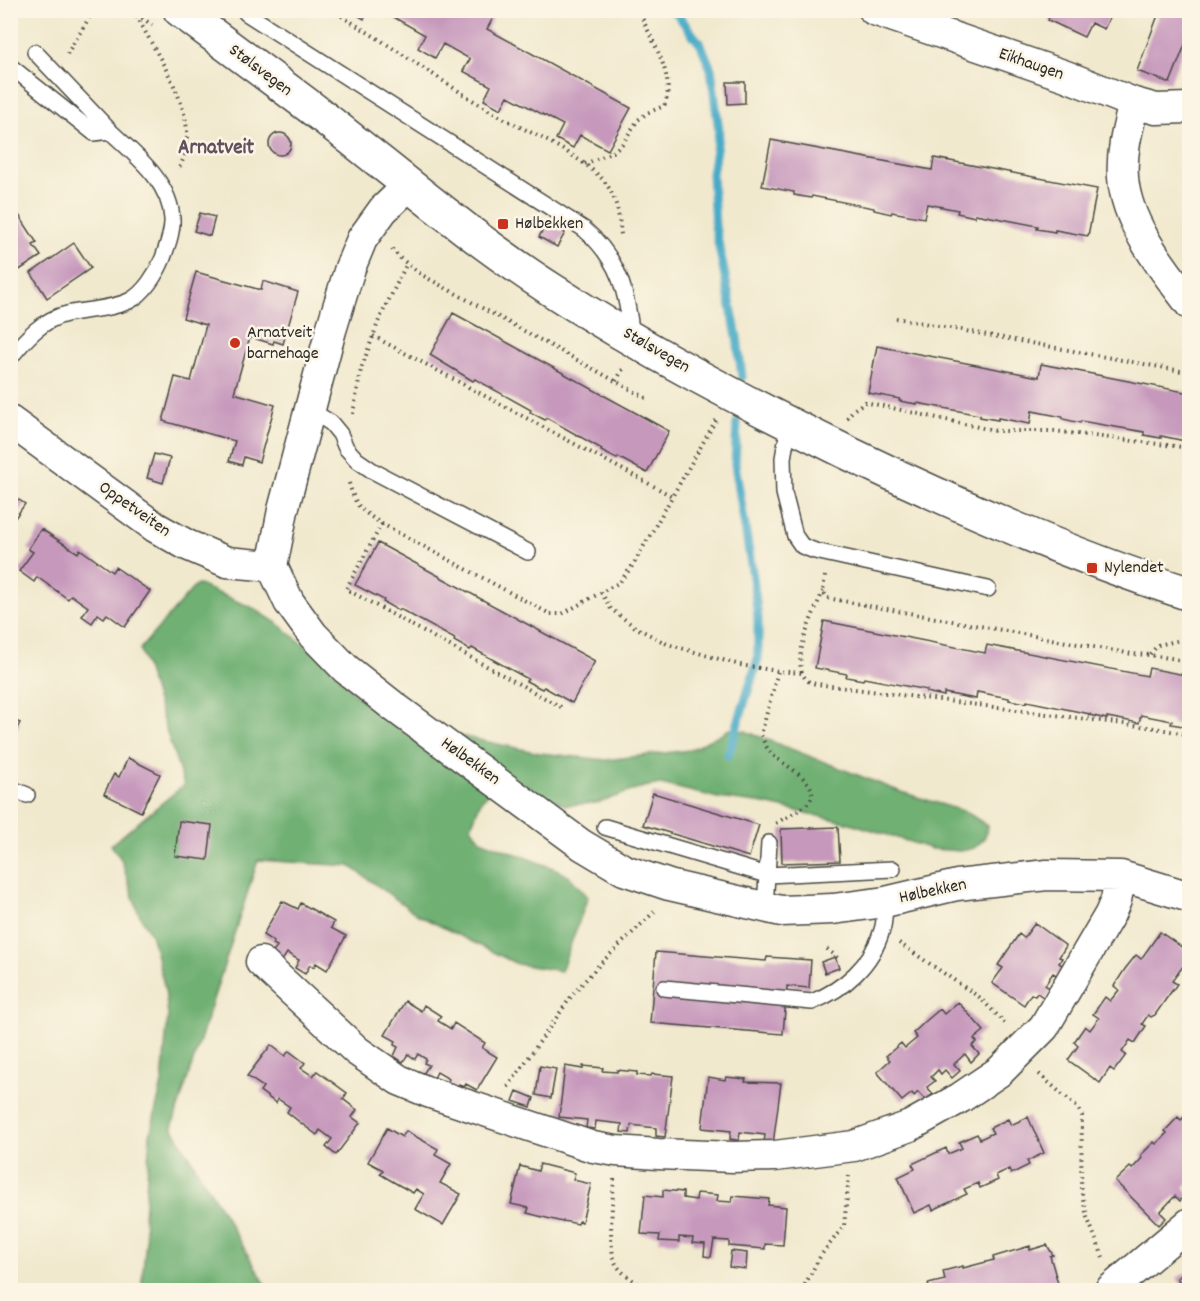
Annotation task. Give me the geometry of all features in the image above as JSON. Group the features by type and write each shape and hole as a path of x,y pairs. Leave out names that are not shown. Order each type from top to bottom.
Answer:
{"street":[{"name":"Stølsvegen","path":"180,10 489,247 552,290 632,338 789,424 988,517 1080,554 1190,594"},
{"name":"Eikhaugen","path":"874,10 1065,76 1134,104 1156,109 1190,108"},
{"path":"1134,104 1125,144 1123,178 1130,207 1146,244 1190,304"},
{"path":"272,566 283,510 350,268 362,239 382,210 408,186"},
{"name":"Oppetveiten","path":"10,421 155,526 187,545 227,562 272,566"},
{"name":"Hølbekken","path":"272,566 289,602 313,635 346,669 582,845 624,870 669,885 781,911 833,909 885,902 957,885 1047,875 1121,876 1190,897"},
{"path":"261,963 357,1052 399,1080 428,1092 592,1147 616,1151 733,1158 775,1156 855,1146 910,1126 960,1098 1000,1071 1044,1027 1095,943 1116,900 1121,876"},
{"path":"1110,1290 1190,1223"}],"lane":[{"path":"246,13 584,229 598,242 614,263 624,290 632,338"},
{"path":"10,357 44,323 65,314 111,308 132,299 150,282 160,265 168,243 172,219 166,194 149,168 110,131 36,52"},
{"path":"10,66 94,133 110,131"},
{"path":"310,410 331,423 340,434 346,448 357,460 373,471 528,552"},
{"path":"789,424 783,458 784,493 795,536 802,546 828,554 988,589"},
{"path":"10,788 27,795"},
{"path":"605,827 767,875 893,869"},
{"path":"765,907 769,843"},
{"path":"664,988 812,1002 829,995 845,984 866,963 883,929 885,902"}],"path":[{"path":"56,73 94,10"},
{"path":"113,10 145,20"},
{"path":"331,10 492,112 585,164 604,181 615,199 622,245 614,263"},
{"path":"585,164 613,152 622,144 638,120 647,113 664,106 668,99 667,76 639,10"},
{"path":"136,16 176,87 184,113 186,152 173,177 162,188"},
{"path":"372,226 400,258 422,274 648,399"},
{"path":"407,263 379,320 361,369 346,448 349,481 354,502 364,513 382,524 550,614 562,614 620,582 633,565 732,393"},
{"path":"896,318 1182,371 1190,370"},
{"path":"373,336 672,496"},
{"path":"830,444 853,410 865,402 996,431 1054,431 1190,448"},
{"path":"382,524 346,589 561,707"},
{"path":"828,554 823,591 800,651 801,673 808,682 1155,728 1190,735"},
{"path":"823,591 827,598 1132,654 1190,661"},
{"path":"601,592 611,609 650,636 683,650 769,670 801,673"},
{"path":"1149,655 1158,645 1190,638"},
{"path":"769,843 771,827 808,803 812,788 808,781 770,753 761,735 778,671"},
{"path":"493,1113 528,1057 573,994 598,965 658,908 669,885"},
{"path":"802,1290 821,1255 844,1226 849,1170 855,1146"},
{"path":"616,1151 612,1229 616,1264 624,1273 649,1290"}],"green space":[{"path":"199,585 253,608 277,623 322,659 362,701 408,736 422,736 432,730 540,753 606,760 690,750 730,729 745,731 901,792 966,812 988,826 984,839 974,848 961,851 932,849 850,823 765,804 718,798 661,784 643,787 597,803 565,805 522,786 491,791 481,801 471,827 480,840 558,870 570,877 588,897 561,971 517,964 418,915 350,866 258,860 172,1127 269,1290 141,1290 146,1240 144,1217 150,1135 162,1083 168,1015 165,989 152,937 138,912 121,859 111,845 184,785 140,649 195,586"}],"building":[{"path":"349,10 368,10 364,19"},
{"path":"381,10 480,10 493,18 487,29 631,108 608,150 580,135 573,148 556,139 563,125 508,96 501,109 484,100 491,86 463,71 470,59 443,44 435,58 418,48 425,35"},
{"path":"1052,10 1113,10 1104,29 1091,23 1084,37 1048,20"},
{"path":"1160,10 1190,12 1190,32 1170,83 1137,71"},
{"path":"10,19 17,30 10,39"},
{"path":"727,82 745,82 745,103 728,104"},
{"path":"280,133 288,136 291,144 288,152 280,155 272,152 269,144 272,136"},
{"path":"771,140 932,170 934,158 1097,189 1088,236 1037,229 1038,226 975,214 975,217 957,213 958,210 927,204 924,218 892,212 891,214 874,210 874,208 812,196 811,198 794,195 794,192 762,186"},
{"path":"10,208 14,214 17,212 37,243 33,245 41,256 10,276"},
{"path":"200,213 215,217 210,236 194,231"},
{"path":"547,222 565,233 557,247 539,237"},
{"path":"74,243 91,268 47,298 31,273"},
{"path":"196,272 261,290 263,281 298,292 283,344 274,341 273,344 250,337 234,393 275,405 259,462 244,457 242,465 229,461 235,441 163,421 175,377 191,381 206,325 183,318"},
{"path":"453,313 669,431 647,473 618,457 617,459 601,451 602,449 547,418 545,420 530,412 531,410 475,379 473,381 430,355"},
{"path":"877,346 1039,377 1041,364 1190,393 1190,442 1144,435 1144,432 1081,421 1080,423 1032,411 1030,424 998,418 998,420 868,393"},
{"path":"154,454 170,458 163,483 147,478"},
{"path":"10,494 25,504 10,525"},
{"path":"41,529 78,553 80,549 112,572 115,567 150,591 125,627 107,614 104,618 98,614 92,623 82,616 88,607 71,595 68,599 37,577 34,582 19,571 33,552 28,549"},
{"path":"378,543 595,661 572,703 544,687 542,689 526,681 528,679 472,648 470,650 454,641 455,639 400,609 399,611 383,602 384,600 355,585"},
{"path":"824,621 985,653 987,645 1147,676 1149,668 1190,676 1189,727 1141,715 1139,723 1107,717 1107,719 977,692 976,699 944,693 944,696 926,692 927,690 864,678 863,680 846,677 847,674 815,668"},
{"path":"10,719 20,723 10,742"},
{"path":"128,758 160,774 141,812 104,794 114,774 119,777"},
{"path":"653,793 759,825 749,857 643,825"},
{"path":"179,821 212,825 208,860 175,856"},
{"path":"838,827 840,861 782,863 781,829"},
{"path":"282,901 298,909 301,903 334,922 331,928 346,936 327,970 316,963 314,967 310,965 305,974 295,968 299,960 287,953 282,961 272,955 277,946 263,935"},
{"path":"1035,923 1066,946 1059,957 1062,958 1059,963 1067,969 1061,978 1053,973 1045,985 1052,990 1046,999 1037,993 1035,996 1031,994 1024,1005 992,983 1003,968 998,965 1019,934 1024,938"},
{"path":"1160,932 1190,953 1190,957 1172,981 1177,984 1155,1015 1151,1017 1148,1015 1142,1024 1146,1026 1135,1043 1130,1040 1122,1052 1126,1055 1114,1071 1110,1068 1100,1083 1068,1060 1078,1046 1074,1042 1085,1026 1090,1030 1099,1018 1093,1014 1105,997 1110,1001 1119,990 1114,986 1125,969 1136,955 1141,959"},
{"path":"656,952 766,961 767,957 811,960 809,988 787,986 783,1034 650,1023"},
{"path":"835,957 839,968 825,973 821,962"},
{"path":"405,1001 421,1011 424,1005 441,1016 438,1021 451,1029 454,1023 485,1043 482,1048 497,1057 477,1090 466,1084 464,1087 459,1084 454,1093 445,1087 449,1079 437,1072 433,1080 423,1074 429,1065 424,1063 426,1059 418,1054 415,1059 408,1054 403,1062 394,1056 398,1047 394,1045 396,1041 385,1035"},
{"path":"958,1002 984,1031 974,1039 977,1042 972,1046 979,1054 971,1062 965,1054 954,1064 960,1071 952,1078 945,1070 941,1074 938,1070 931,1077 935,1081 927,1087 933,1094 925,1100 918,1092 914,1096 912,1093 902,1101 877,1072 890,1060 886,1056 901,1043 905,1048 917,1038 913,1033 940,1009 944,1014"},
{"path":"271,1045 285,1056 289,1051 305,1063 301,1068 313,1076 317,1071 347,1093 343,1099 357,1110 352,1117 360,1123 336,1155 326,1147 332,1139 320,1130 317,1135 302,1124 287,1112 290,1107 278,1099 276,1103 260,1091 263,1087 247,1076"},
{"path":"540,1066 556,1069 551,1098 536,1095"},
{"path":"565,1066 583,1069 583,1066 603,1068 602,1071 637,1072 637,1075 673,1076 665,1137 656,1136 656,1128 631,1125 630,1133 621,1132 622,1124 596,1121 595,1129 586,1128 587,1120 559,1117"},
{"path":"708,1077 725,1080 726,1077 746,1079 745,1082 781,1083 773,1144 764,1143 765,1135 740,1132 739,1140 737,1140 730,1139 731,1131 702,1128"},
{"path":"517,1091 534,1098 531,1107 513,1101"},
{"path":"1190,1111 1190,1182 1184,1187 1190,1194 1180,1201 1175,1196 1160,1212 1166,1218 1159,1225 1115,1181 1130,1167 1132,1169 1142,1158 1141,1155 1167,1133 1165,1131 1178,1117 1181,1120"},
{"path":"1028,1117 1044,1153 1027,1161 1029,1165 1011,1174 1009,1169 996,1175 998,1180 980,1188 978,1183 964,1189 967,1194 933,1210 931,1205 914,1213 898,1177 915,1169 912,1164 946,1148 948,1154 962,1148 959,1142 977,1134 980,1139 993,1133 990,1128 1008,1119 1011,1125"},
{"path":"387,1128 402,1137 406,1131 438,1149 435,1155 451,1164 440,1183 461,1194 443,1225 415,1209 424,1194 416,1189 413,1193 397,1184 380,1174 383,1170 368,1162"},
{"path":"540,1164 575,1173 573,1180 591,1184 582,1222 579,1221 578,1224 562,1222 527,1213 529,1208 511,1204 520,1166 538,1171"},
{"path":"663,1190 683,1192 683,1198 696,1200 697,1193 718,1195 717,1201 732,1202 733,1196 769,1199 768,1205 786,1207 783,1245 765,1244 765,1249 729,1246 729,1241 714,1240 711,1257 704,1256 705,1244 692,1243 693,1238 679,1237 679,1242 659,1241 660,1235 641,1234 645,1195 663,1197"},
{"path":"1047,1245 1053,1255 1050,1256 1060,1290 920,1290 929,1287 928,1284 945,1280 943,1271 994,1260 993,1257 1030,1246 1030,1250"},
{"path":"731,1251 747,1253 746,1269 729,1267"},
{"path":"1190,1270 1190,1290 1185,1290 1177,1278"}],"waterway":[{"path":"674,10 701,45 711,69 719,131 712,174 715,226 737,337 742,377"},
{"path":"728,755 758,659 758,618 735,464 737,423"}],"place":[{"name":"Hølbekken","path":"503,224"},
{"name":"Arnatveit barnehage","path":"235,343"},
{"name":"Nylendet","path":"1092,568"}],"district":[{"name":"Arnatveit","path":"216,149"}]}
